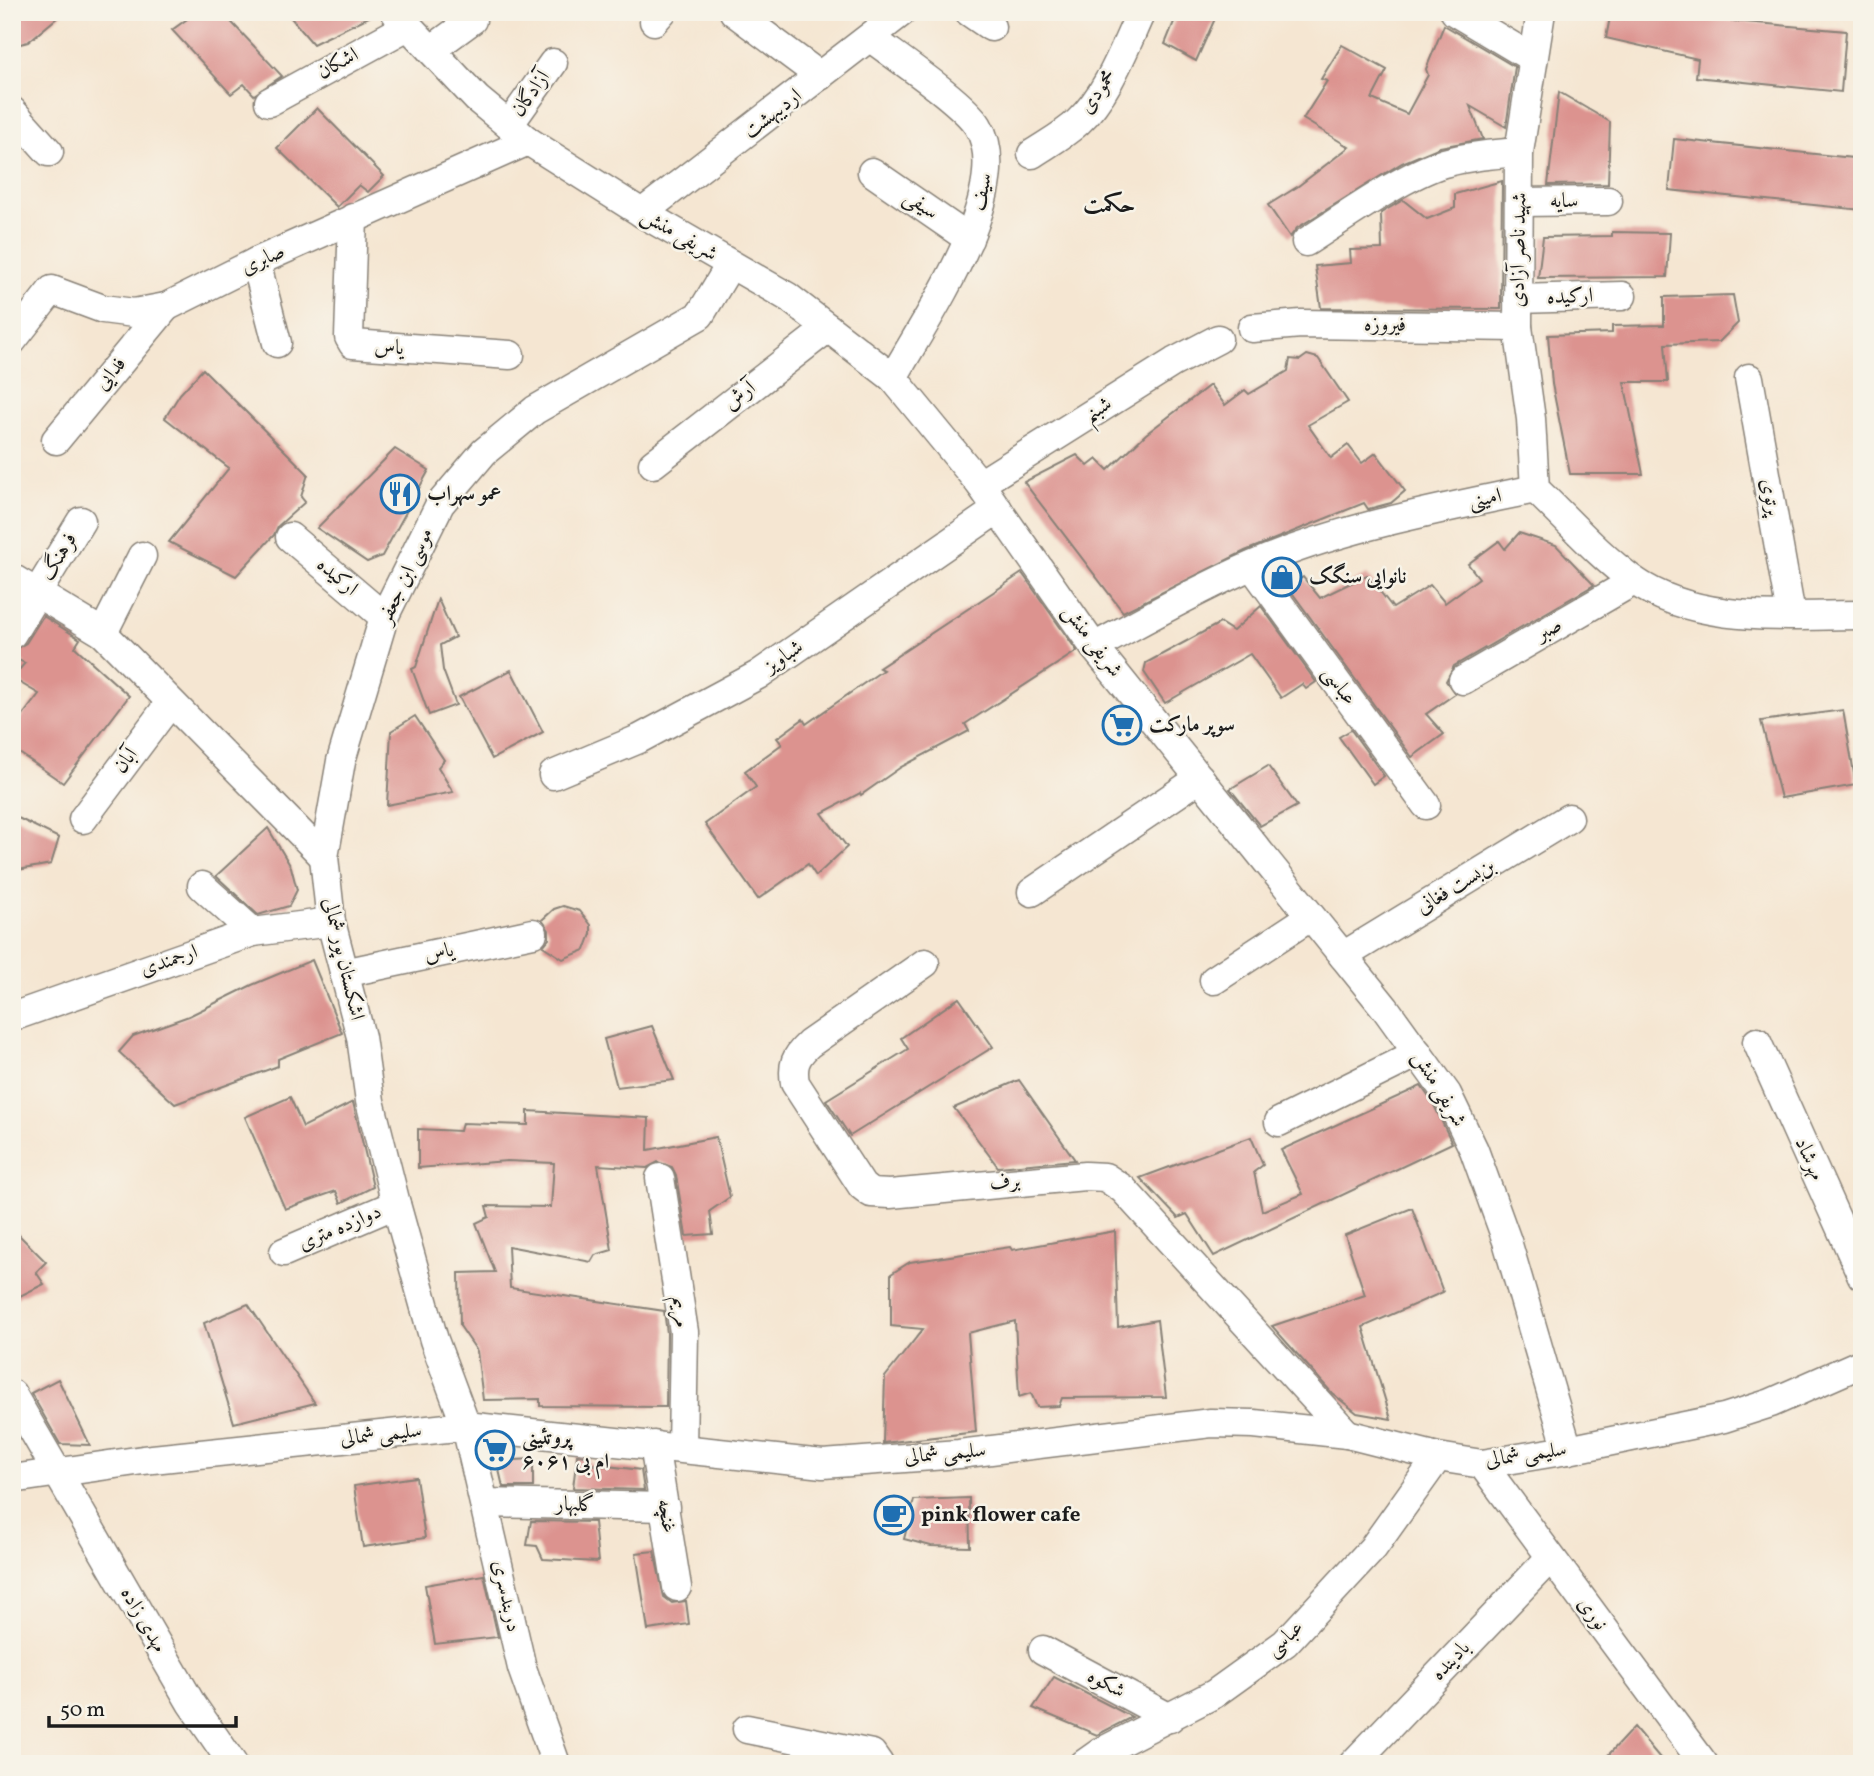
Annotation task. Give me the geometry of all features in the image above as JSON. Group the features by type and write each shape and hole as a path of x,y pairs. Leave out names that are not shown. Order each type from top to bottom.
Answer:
{"street":[{"path":"734,12 820,76"},
{"name":"اردیبهشت","path":"642,213 902,12"},
{"name":"محمودی","path":"1032,154 1077,123 1090,108 1114,70 1141,12"},
{"path":"1455,12 1532,58"},
{"name":"شهید ناصر آزادی","path":"1535,489 1531,419 1518,327 1519,202 1520,152 1541,12"},
{"name":"شریفی منش","path":"401,19 477,99 519,133 642,213 788,297 892,378 980,484 1094,648 1343,956 1447,1094 1474,1150 1507,1241 1568,1450"},
{"name":"اشکان","path":"269,102 401,19"},
{"path":"431,50 472,20"},
{"name":"سیف","path":"871,38 970,115 986,142 989,165 984,198 969,239 892,378"},
{"name":"آزادگان","path":"519,133 552,63"},
{"path":"12,111 49,152"},
{"name":"صابری","path":"12,341 52,290 103,309 134,313 166,307 256,262 354,218 519,133"},
{"path":"1306,242 1376,198 1441,164 1479,155 1520,152"},
{"name":"سیفی","path":"872,172 969,239"},
{"name":"سایه","path":"1519,202 1608,201"},
{"name":"یاس","path":"354,218 349,337 353,344 510,355"},
{"path":"256,262 277,343"},
{"name":"موسی ابن جعفر","path":"324,857 341,761 384,617 440,504 484,452 535,410 700,315 730,265"},
{"name":"ارکیده","path":"1518,299 1622,296"},
{"name":"فدایی","path":"56,440 166,307"},
{"name":"فیروزه","path":"1252,328 1301,324 1518,327"},
{"name":"آرش","path":"653,464 828,328"},
{"name":"شبنم","path":"980,484 1174,362 1218,340"},
{"name":"پرتوی","path":"1749,379 1791,615"},
{"path":"1535,489 1634,581 1671,598 1722,612 1862,615"},
{"name":"امینی","path":"1094,648 1252,566 1352,533 1535,489"},
{"name":"شباویز","path":"553,775 639,739 758,674 998,509"},
{"name":"فرهنگ","path":"12,634 81,521"},
{"name":"ارکیده","path":"289,537 384,617"},
{"path":"103,633 142,556"},
{"name":"عباسی","path":"1252,566 1426,805"},
{"path":"12,578 103,633 324,857"},
{"name":"صبر","path":"1463,680 1634,581"},
{"name":"آبان","path":"83,819 170,703"},
{"path":"1032,892 1200,778"},
{"name":"بن‌بست فغانی","path":"1343,956 1569,818"},
{"name":"اشکستان پور شمالی","path":"324,857 331,922 361,1037 370,1101 434,1339 466,1426"},
{"path":"202,886 253,932"},
{"path":"1214,980 1310,917"},
{"name":"ارجمندی","path":"12,1017 253,932 331,922"},
{"name":"یاس","path":"344,973 533,933"},
{"name":"برف","path":"925,963 809,1044 797,1055 794,1063 795,1083 862,1186 871,1193 890,1194 1085,1175 1105,1177 1123,1189 1347,1434"},
{"name":"مهرشاد","path":"1757,1042 1862,1276"},
{"path":"1279,1122 1418,1053"},
{"name":"مریم","path":"660,1178 684,1332 668,1447"},
{"name":"دوازده متری","path":"284,1252 396,1204"},
{"name":"سلیمی شمالی","path":"12,1479 143,1460 466,1426 823,1464 959,1454 1211,1423 1347,1434 1438,1457 1482,1464 1568,1450 1724,1418 1771,1403 1862,1363"},
{"path":"12,1394 57,1473"},
{"name":"دربندسری","path":"466,1426 522,1668 556,1764"},
{"name":"غنچه","path":"668,1447 664,1507 677,1587"},
{"name":"عباسی","path":"1084,1764 1101,1752 1214,1693 1285,1643 1373,1548 1438,1457"},
{"name":"نوری","path":"1482,1464 1704,1764"},
{"name":"مهدی زاده","path":"57,1473 191,1703 233,1764"},
{"name":"گلبهار","path":"485,1503 664,1507"},
{"name":"بادینده","path":"1353,1764 1550,1558"},
{"name":"شکوه","path":"1042,1650 1170,1718"},
{"path":"747,1729 872,1754 878,1764"}],"building":[{"path":"12,12 64,12 28,42 12,46"},
{"path":"197,12 222,12 282,76 254,95 244,84 231,94 172,30"},
{"path":"286,12 379,12 313,44"},
{"path":"1178,12 1218,12 1196,61 1165,44"},
{"path":"1611,12 1678,12 1677,16 1846,31 1841,92 1696,77 1698,59 1606,38"},
{"path":"1444,25 1515,67 1506,127 1470,106 1483,139 1440,147 1402,163 1297,228 1290,237 1268,205 1297,187 1349,147 1303,119 1327,81 1321,79 1342,45 1387,70 1372,99 1407,114 1428,75 1426,69"},
{"path":"1559,92 1610,122 1608,184 1548,185"},
{"path":"317,108 384,176 368,192 359,185 337,207 277,148"},
{"path":"1674,139 1862,159 1862,210 1669,190"},
{"path":"1502,181 1501,309 1321,308 1315,266 1351,263 1350,250 1382,249 1381,213 1403,200 1427,219 1455,208 1455,194"},
{"path":"1612,232 1670,233 1667,277 1538,278 1543,237 1612,236"},
{"path":"1733,295 1738,323 1719,342 1665,344 1668,382 1624,382 1643,474 1570,474 1552,384 1548,335 1612,333 1612,326 1664,325 1664,297"},
{"path":"1307,355 1318,358 1348,402 1308,425 1331,458 1348,445 1362,463 1376,453 1405,491 1391,503 1368,509 1364,503 1245,551 1123,612 1024,482 1077,455 1088,466 1097,459 1108,470 1146,434 1210,385 1225,405 1245,390 1249,394 1288,371 1290,359 1300,360"},
{"path":"203,369 308,474 301,497 305,502 278,526 274,535 236,576 169,542 229,468 165,418 180,394"},
{"path":"395,449 429,470 382,556 367,562 317,528"},
{"path":"1519,533 1556,545 1594,585 1454,666 1446,681 1455,694 1426,714 1444,734 1412,757 1288,587 1303,577 1320,598 1367,575 1393,608 1430,585 1445,603 1479,578 1468,564 1499,541 1505,549"},
{"path":"1022,573 1077,651 965,724 969,731 901,767 861,795 860,793 822,813 847,847 816,876 808,864 758,899 705,824 756,787 745,771 782,744 777,738 803,719 806,724 883,670 879,668"},
{"path":"438,599 455,637 440,645 443,670 456,705 429,715 412,669 416,667"},
{"path":"1261,606 1316,682 1306,689 1302,684 1281,698 1250,654 1165,703 1144,672 1146,663 1220,623 1233,631"},
{"path":"43,616 80,639 75,647 129,696 63,783 12,748 12,729 39,694 12,678 25,663 12,657 12,651 26,643"},
{"path":"511,670 543,732 492,759 459,697"},
{"path":"1843,710 1856,785 1781,798 1761,721"},
{"path":"415,716 444,760 438,767 453,792 387,805 391,731"},
{"path":"1351,730 1384,776 1373,784 1339,737"},
{"path":"1268,766 1297,806 1260,826 1230,789"},
{"path":"12,815 59,838 51,864 12,871"},
{"path":"268,828 291,867 297,890 289,906 258,915 216,876"},
{"path":"563,906 580,911 591,925 591,934 585,950 563,959 543,946 549,939 549,930 542,920 554,909"},
{"path":"312,960 342,1033 278,1059 278,1066 175,1104 119,1052 133,1036 189,1016 252,985"},
{"path":"959,998 993,1047 850,1136 826,1100 908,1049 901,1038"},
{"path":"652,1026 674,1080 617,1087 604,1039"},
{"path":"1019,1080 1075,1160 998,1167 954,1108"},
{"path":"1421,1086 1433,1103 1452,1143 1214,1256 1187,1214 1178,1218 1140,1178 1251,1137 1263,1165 1254,1172 1262,1211 1303,1194 1281,1150"},
{"path":"290,1097 303,1127 353,1102 373,1187 341,1203 336,1191 285,1209 245,1117"},
{"path":"528,1111 649,1118 648,1150 716,1137 730,1197 710,1211 713,1234 686,1236 676,1175 672,1167 658,1162 647,1168 598,1165 612,1250 595,1255 591,1262 508,1246 510,1288 664,1311 667,1333 666,1407 540,1406 540,1399 483,1400 477,1351 460,1326 459,1273 495,1272 476,1223 489,1217 486,1206 551,1207 554,1163 507,1161 418,1168 418,1129 460,1131 462,1123 528,1125"},
{"path":"1412,1208 1443,1292 1363,1327 1391,1419 1357,1413 1332,1393 1272,1326 1365,1295 1345,1235"},
{"path":"12,1228 46,1262 36,1272 44,1284 12,1300"},
{"path":"1115,1231 1118,1327 1157,1320 1166,1397 1062,1398 1059,1406 1037,1407 1031,1393 1019,1397 1015,1321 968,1333 976,1432 883,1443 885,1377 923,1329 891,1326 891,1274 910,1262 1010,1247 1012,1250"},
{"path":"248,1304 315,1403 234,1423 204,1323"},
{"path":"58,1379 90,1445 60,1444 31,1393"},
{"path":"577,1455 589,1456 590,1464 641,1470 644,1490 573,1488"},
{"path":"533,1459 533,1487 503,1487 497,1461"},
{"path":"416,1477 425,1538 363,1547 354,1486"},
{"path":"969,1498 970,1547 931,1546 904,1539 914,1500"},
{"path":"531,1521 594,1522 598,1562 543,1559 537,1546 527,1545"},
{"path":"654,1551 664,1597 672,1603 686,1601 689,1624 648,1630 636,1553"},
{"path":"484,1575 498,1637 435,1644 425,1585"},
{"path":"1054,1677 1132,1717 1097,1735 1033,1708"},
{"path":"1634,1727 1665,1764 1600,1764"}],"place":[{"name":"عمو سهراب","path":"400,494"},
{"name":"نانوایی سنگک","path":"1282,577"},
{"name":"سوپر مارکت","path":"1122,725"},
{"name":"پروتئینی ام بی ۶۰۶۱","path":"495,1450"},
{"name":"pink flower cafe","path":"894,1515"}],"district":[{"name":"حکمت","path":"1109,206"}]}
